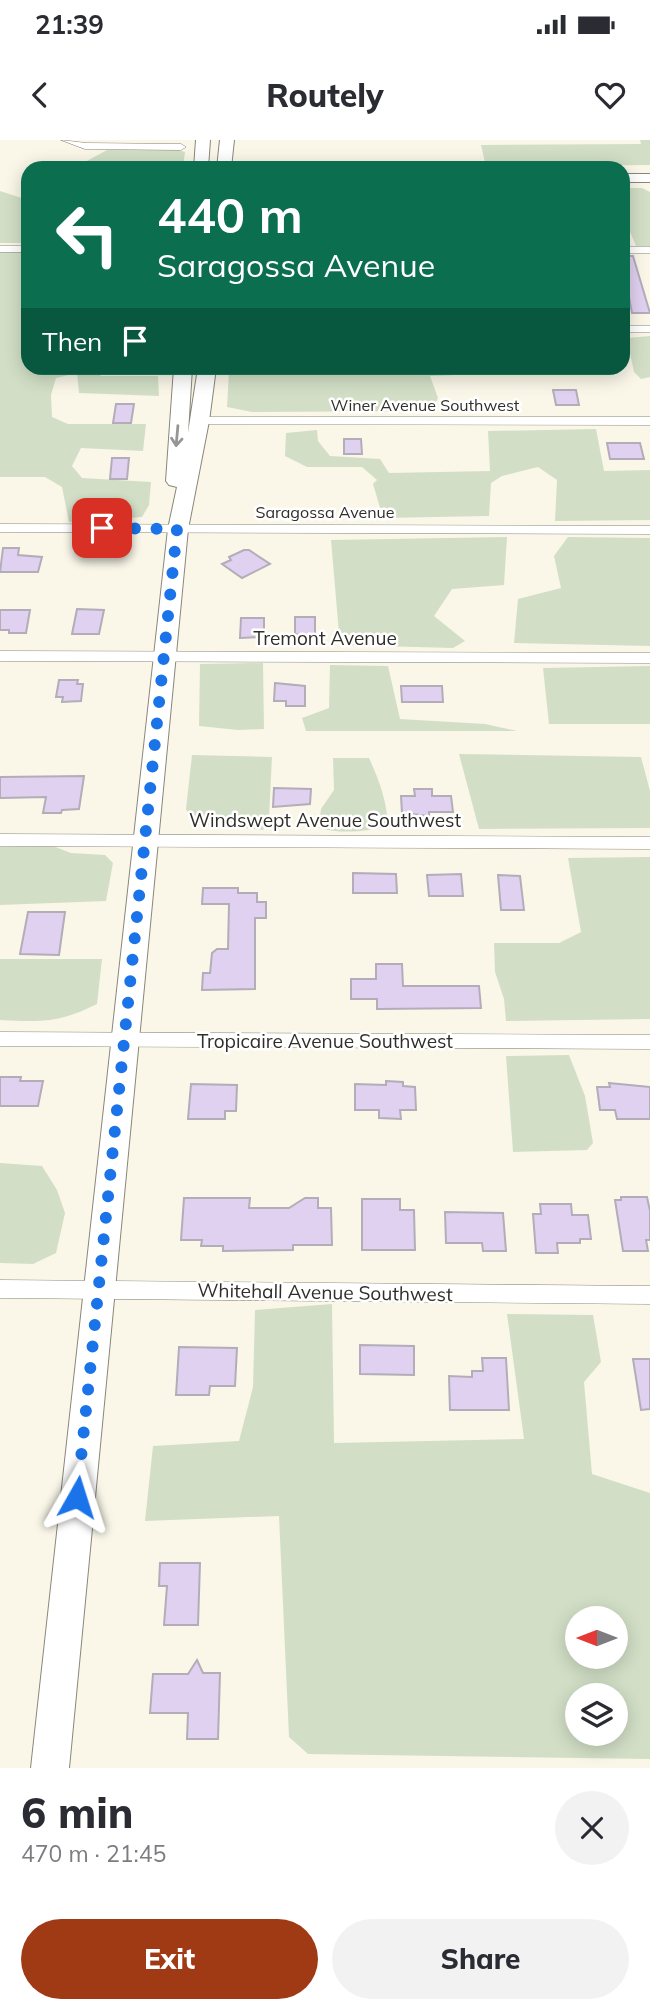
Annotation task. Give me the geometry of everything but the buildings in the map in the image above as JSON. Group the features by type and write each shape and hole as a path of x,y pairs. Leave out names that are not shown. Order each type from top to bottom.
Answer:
{"street":[{"path":"66,140 85,146 181,147"},
{"path":"202,161 204,140"},
{"path":"225,161 227,140"},
{"path":"630,178 650,178"},
{"path":"0,248 21,249"},
{"path":"630,250 650,250"},
{"path":"630,329 650,329"},
{"path":"177,529 175,457 182,375"},
{"path":"50,1768 177,529 200,421 205,375"},
{"name":"Winer Avenue Southwest","path":"200,421 650,421"},
{"name":"Saragossa Avenue","path":"0,528 650,530"},
{"name":"Tremont Avenue","path":"0,656 650,658"},
{"name":"Windswept Avenue Southwest","path":"0,840 650,843"},
{"name":"Tropicaire Avenue Southwest","path":"0,1039 650,1042"},
{"name":"Whitehall Avenue Southwest","path":"0,1289 650,1295"}],"green space":[{"path":"640,140 650,140 650,165 630,165 630,161 485,161 481,145 641,144"},
{"path":"107,150 185,152 184,161 87,161"},
{"path":"630,188 642,188 650,192 650,246 636,246 630,232"},
{"path":"0,191 21,198 21,243 0,243"},
{"path":"0,251 21,251 21,375 69,375 56,378 51,395 52,417 68,424 146,424 143,451 81,448 72,466 82,478 151,482 149,505 142,517 69,522 62,487 45,477 0,477"},
{"path":"650,336 650,377 641,379 634,372 630,338"},
{"path":"77,375 158,376 159,396 79,393"},
{"path":"229,375 456,375 430,376 438,398 431,411 252,412 227,407"},
{"path":"596,429 604,471 650,470 650,520 555,521 557,480 538,467 502,476 491,483 489,516 383,518 373,484 377,480 362,467 307,467 285,456 286,433 317,430 318,441 330,456 380,459 389,473 490,471 488,431"},
{"path":"507,537 504,585 452,589 434,616 465,641 453,648 340,645 331,540"},
{"path":"568,537 650,538 650,646 514,643 518,599 561,588 554,556"},
{"path":"263,663 264,729 238,730 199,726 200,664"},
{"path":"330,665 388,666 400,719 485,724 517,731 306,731 302,718 329,708"},
{"path":"650,666 650,724 549,724 543,668"},
{"path":"459,754 641,757 650,791 650,828 479,829"},
{"path":"192,755 272,757 269,818 263,830 192,823 186,809"},
{"path":"333,758 369,758 382,791 388,826 354,832 319,828 321,809 334,790"},
{"path":"53,846 71,853 105,855 113,863 106,901 0,905 0,847"},
{"path":"650,857 650,1019 506,1021 504,999 495,972 494,943 559,943 581,932 568,858"},
{"path":"0,959 102,959 97,1004 72,1015 50,1020 0,1020"},
{"path":"569,1055 585,1096 593,1143 587,1150 513,1152 506,1056"},
{"path":"0,1163 42,1166 57,1190 65,1213 56,1253 33,1264 0,1263"},
{"path":"332,1304 334,1443 524,1439 507,1314 593,1315 601,1362 584,1382 592,1474 650,1493 650,1759 308,1754 289,1737 279,1516 145,1521 153,1446 239,1441 253,1387 255,1310"}],"route":[{"path":"77,1497 177,529 102,528"}]}
